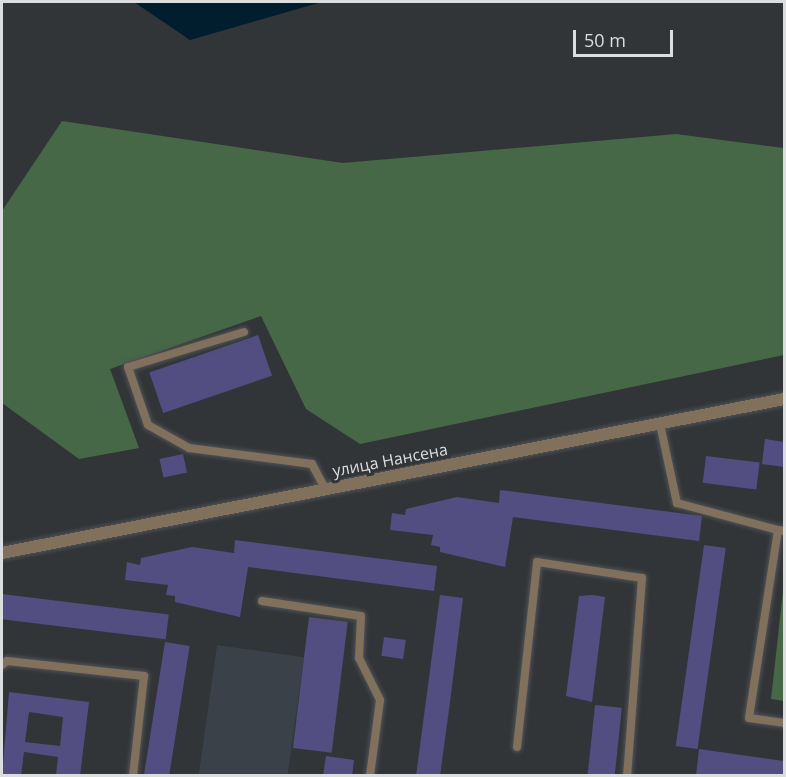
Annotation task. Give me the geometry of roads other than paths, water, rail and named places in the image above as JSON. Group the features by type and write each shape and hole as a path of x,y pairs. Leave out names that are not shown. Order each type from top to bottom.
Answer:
{"street":[{"name":"улица Нансена","path":"2,552 784,399"}],"lane":[{"path":"244,332 128,367 148,425 189,448 312,464 326,490"},
{"path":"660,424 677,503 781,530 749,718 784,723"},
{"path":"517,747 537,562 642,578 627,776"},
{"path":"262,602 361,616 359,658 380,700 370,776"},
{"path":"2,665 7,661 144,676 133,776"}],"water":[{"path":"134,2 322,2 190,40"}]}
